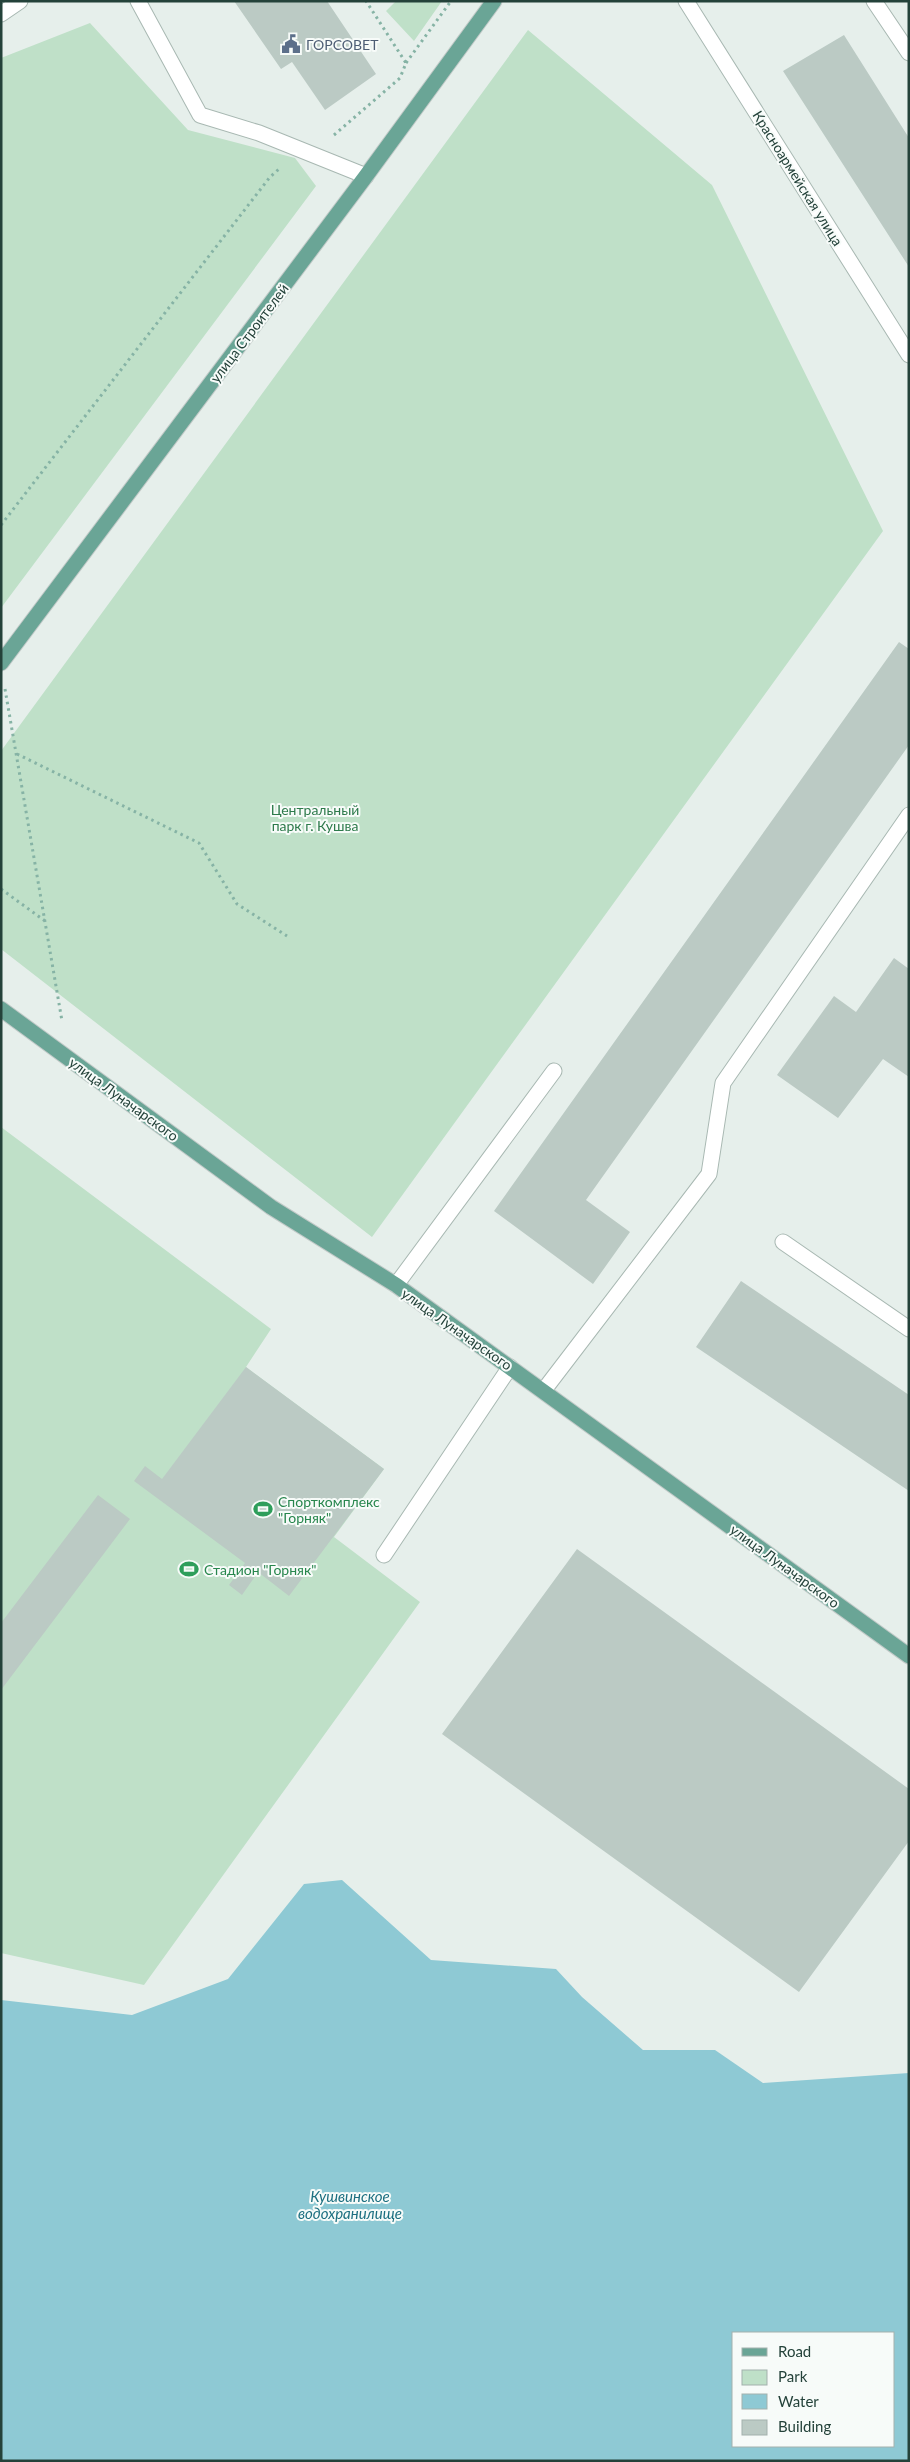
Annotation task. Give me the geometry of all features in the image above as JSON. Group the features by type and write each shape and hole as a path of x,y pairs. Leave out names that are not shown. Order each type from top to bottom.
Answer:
{"main road":[{"name":"улица Строителей","path":"1,663 461,49 494,1"},
{"name":"улица Луначарского","path":"1,1009 271,1207 396,1286 544,1390 909,1656"}],"lane":[{"path":"1,14 20,1"},
{"path":"138,1 200,115 259,133 366,176"},
{"path":"874,1 909,53"},
{"name":"Красноармейская улица","path":"687,2 909,355"},
{"path":"544,1390 709,1174 723,1083 909,815"},
{"path":"396,1286 554,1071"},
{"path":"783,1242 909,1328"},
{"path":"384,1554 510,1367"}],"path":[{"path":"366,1 406,63"},
{"path":"1,525 270,178 299,149 339,133 400,78 406,63 451,1"},
{"path":"5,685 68,1058"},
{"path":"17,754 198,843 237,904 286,936"},
{"path":"1,888 45,921"}],"green space":[{"path":"396,1 442,1 414,41 386,11"},
{"path":"90,23 188,130 295,158 316,186 1,608 1,58"},
{"name":"Центральный парк г. Кушва","path":"528,30 712,185 883,531 372,1237 1,949 1,751"},
{"name":"Стадион \"Горняк\"","path":"1,1127 271,1329 246,1367 384,1469 334,1537 420,1602 144,1985 1,1953"}],"water":[{"name":"Кушвинское водохранилище","path":"342,1880 431,1960 556,1969 582,1997 643,2050 715,2050 763,2083 909,2073 909,2461 1,2461 1,2000 132,2015 228,1979 304,1884"}],"building":[{"path":"234,1 327,1 376,74 325,110 292,62 281,69"},
{"path":"844,35 909,138 909,267 783,71"},
{"path":"899,642 909,649 909,745 586,1200 630,1232 593,1284 494,1211"},
{"path":"894,958 909,969 909,1077 883,1059 838,1118 777,1075 834,996 856,1012"},
{"path":"741,1281 909,1395 909,1491 696,1347"},
{"name":"Спорткомплекс \"Горняк\"","path":"246,1367 384,1469 289,1596 258,1572 242,1595 229,1585 245,1563 134,1481 145,1466 162,1479"},
{"path":"98,1495 130,1519 1,1690 1,1623"},
{"path":"577,1549 909,1789 909,1841 799,1992 442,1734"}],"place":[{"name":"ГОРСОВЕТ","path":"291,44"},
{"name":"Спорткомплекс \"Горняк\"","path":"263,1509"},
{"name":"Стадион \"Горняк\"","path":"189,1569"}]}
